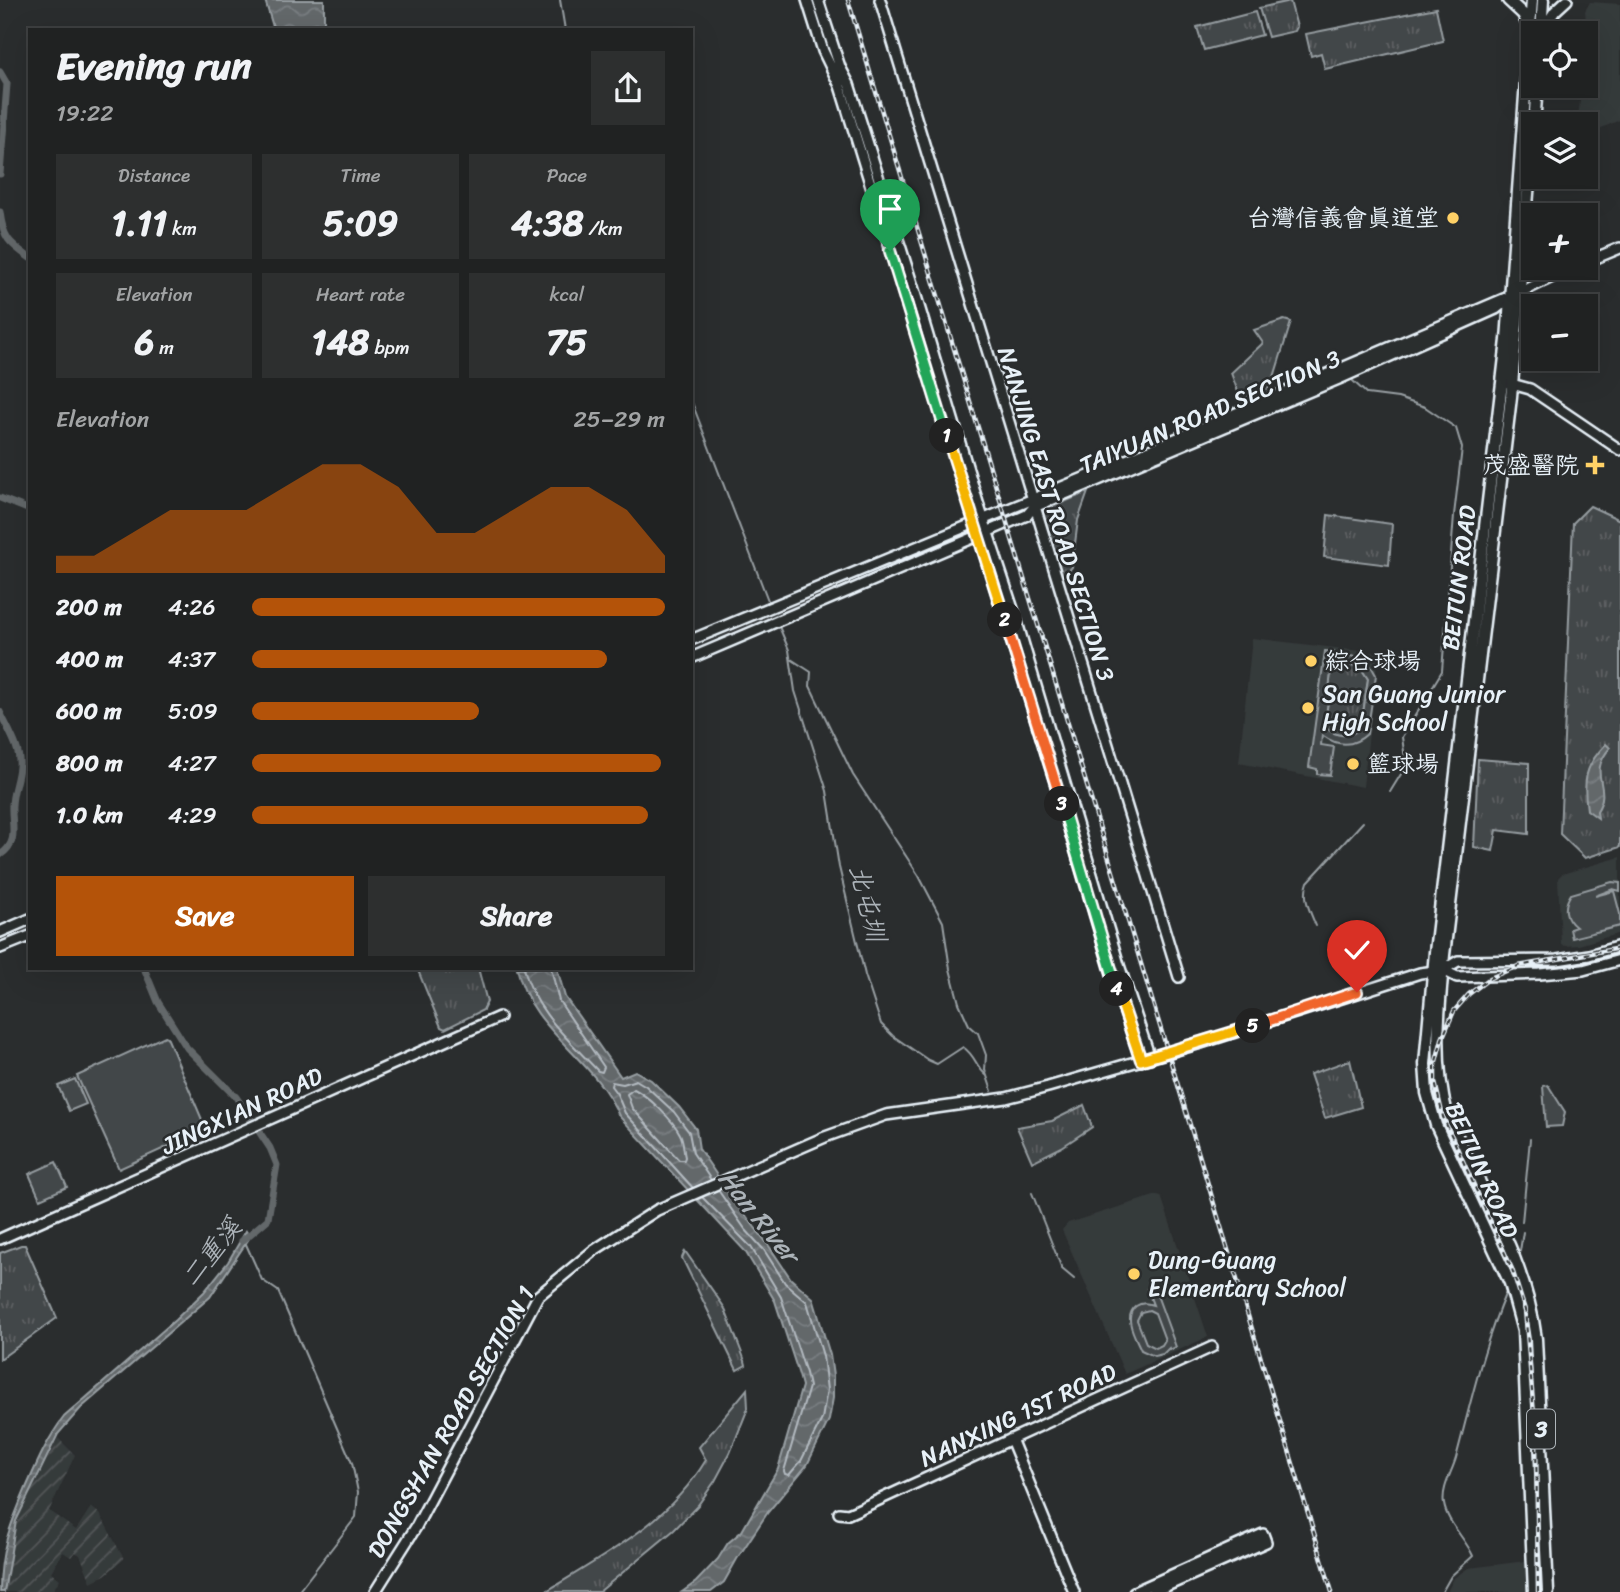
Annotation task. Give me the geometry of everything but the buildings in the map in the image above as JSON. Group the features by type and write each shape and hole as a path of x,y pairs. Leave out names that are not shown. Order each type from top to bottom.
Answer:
{"main road":[{"path":"1508,0 1528,21"},
{"name":"BEITUN ROAD","path":"1532,0 1535,21"},
{"name":"BEITUN ROAD","path":"1539,21 1543,0"},
{"name":"BEITUN ROAD","path":"1508,383 1511,297 1531,98"},
{"name":"BEITUN ROAD","path":"1529,189 1521,292 1425,1057 1430,1105 1440,1136 1510,1283 1523,1331 1534,1592"},
{"name":"BEITUN ROAD","path":"1438,970 1438,1056 1444,1104 1513,1256 1531,1304 1536,1339 1549,1592"}],"street":[{"path":"807,0 835,67 849,84 982,533 1014,612 1145,1059 1438,970 1458,961 1557,960 1620,946"},
{"path":"818,0 835,67"},
{"name":"NANJING EAST ROAD SECTION 3","path":"880,0 1179,977"},
{"path":"1546,21 1567,0"},
{"path":"1598,257 1620,248"},
{"name":"TAIYUAN ROAD SECTION 3","path":"693,639 978,520 1033,504 1341,378 1496,309 1511,297 1546,280"},
{"path":"1508,383 1530,389 1620,450"},
{"name":"TAIYUAN ROAD SECTION 3","path":"693,657 1027,515 1033,504"},
{"path":"0,932 28,920"},
{"path":"0,948 28,937"},
{"path":"1438,970 1457,977 1540,975 1583,970 1620,960"},
{"name":"JINGXIAN ROAD","path":"0,1239 499,1017"},
{"name":"DONGSHAN ROAD SECTION 1","path":"376,1592 416,1527 538,1296 593,1251 657,1210 825,1138 886,1115 1006,1098 1145,1059"},
{"name":"NANXING 1ST ROAD","path":"839,1513 848,1514 1212,1347"},
{"path":"1011,1439 1074,1592"},
{"path":"1133,1592 1263,1534 1266,1542 1153,1592"}],"shaded area":[{"path":"1590,2 1620,4 1620,120 1598,129 1598,112 1579,112 1580,98 1598,98 1598,21 1586,21 1585,11"},
{"name":"San Guang Junior High School","path":"1252,638 1378,653 1363,787 1239,763"},
{"path":"1620,857 1620,933 1579,945 1561,944 1558,878 1562,874"},
{"name":"Dung-Guang Elementary School","path":"1161,1196 1208,1337 1125,1374 1062,1230 1068,1223"},
{"path":"58,1438 75,1455 49,1511 76,1530 91,1507 100,1514 124,1559 105,1575 91,1582 80,1555 75,1552 71,1557 63,1552 51,1572 60,1579 52,1592 0,1592 4,1558 23,1507"},
{"path":"1526,1561 1527,1592 1447,1592 1454,1578 1468,1568"}],"green space":[{"path":"1290,1 1297,27 1295,31 1268,37 1259,8"},
{"path":"1436,8 1443,41 1325,69 1321,53 1311,56 1306,34"},
{"path":"1255,12 1262,35 1204,50 1197,27"},
{"path":"1284,320 1291,322 1271,387 1241,400 1231,373 1263,343 1254,330"},
{"path":"1088,492 1078,520 1072,567 1061,579 1043,522 1043,514 1047,509"},
{"path":"1590,506 1620,520 1620,847 1585,858 1560,834 1573,523"},
{"path":"1328,515 1392,524 1389,565 1324,557"},
{"path":"1325,651 1334,652 1334,659 1353,656 1364,660 1376,675 1367,734 1356,742 1344,744 1322,735 1321,745 1334,747 1330,775 1317,774 1317,769 1309,767","holes":["1349,663 1361,668 1368,679 1361,728 1352,734 1338,735 1325,726 1331,672 1337,666"]},
{"path":"1345,663 1361,668 1368,679 1361,728 1352,734 1343,735 1325,727 1331,672"},
{"path":"1478,759 1529,763 1529,834 1497,830 1493,851 1474,847"},
{"path":"1612,882 1620,883 1620,891 1613,889 1595,896 1614,891 1620,926 1572,938 1570,929 1576,927 1567,916 1566,907 1571,894"},
{"path":"418,970 479,970 487,1002 483,1010 445,1029 441,1027"},
{"path":"165,1036 206,1129 119,1169 77,1076"},
{"path":"1350,1060 1361,1107 1325,1118 1310,1074"},
{"path":"75,1079 86,1104 69,1111 58,1086"},
{"path":"1548,1085 1565,1112 1562,1126 1546,1127 1543,1086"},
{"path":"1084,1105 1092,1127 1062,1147 1032,1162 1017,1127 1052,1121"},
{"path":"56,1162 67,1187 40,1199 29,1174"},
{"path":"25,1245 57,1318 0,1359 0,1253"},
{"path":"685,1251 724,1307 746,1365 737,1370 682,1258"},
{"path":"1154,1287 1176,1347 1154,1356 1141,1350 1130,1322 1130,1316 1136,1306 1144,1303 1153,1305 1147,1289","holes":["1149,1310 1155,1313 1165,1340 1156,1348 1146,1343 1137,1320 1141,1312"]},
{"path":"747,1389 748,1408 730,1453 698,1505 674,1530 599,1592 545,1592 634,1535 674,1502 706,1460 699,1447"}],"water":[{"path":"265,0 324,0 324,28 273,28"},
{"path":"1606,744 1610,748 1600,766 1602,794 1597,811 1598,818 1587,810 1585,783 1589,767"},
{"path":"518,970 558,970 565,997 621,1077 635,1071 651,1080 679,1107 696,1129 699,1149 731,1196 791,1279 813,1298 830,1355 833,1376 829,1420 807,1465 768,1512 724,1582 711,1592 682,1592 696,1582 718,1559 728,1543 742,1531 778,1469 802,1386 799,1375 775,1301 745,1251 619,1116 595,1077 549,1028 524,990"},
{"name":"二重溪","path":"246,1231 250,1237 210,1297 81,1408 58,1434 16,1521 4,1592 0,1592 4,1550 11,1526 38,1460 58,1425 204,1292 228,1262"}],"waterway":[{"name":"北屯圳","path":"560,0 565,28"},
{"path":"0,72 7,84 0,174"},
{"path":"0,212 8,239 28,256"},
{"path":"1353,381 1367,394 1398,398 1425,407 1456,428 1462,448 1442,671 1402,737 1406,766 1390,792"},
{"name":"北屯圳","path":"693,405 769,603"},
{"path":"0,498 28,509"},
{"name":"北屯圳","path":"778,624 789,650 795,691 827,791 839,867 865,975 881,1024 893,1036 937,1064 963,1047 986,1075"},
{"name":"北屯圳","path":"791,659 811,672 810,686 853,775 919,876 943,922 950,969 959,1003 969,1025 978,1033 986,1055 985,1070 992,1091"},
{"path":"0,712 16,746 19,762 13,799 12,839 0,855"},
{"path":"1316,926 1306,899 1308,882 1363,822"},
{"name":"二重溪","path":"145,970 158,1002 187,1048 236,1097 270,1148 277,1165 268,1219 242,1241"},
{"path":"1522,1222 1530,1139"},
{"path":"1032,1193 1062,1269 1074,1279"},
{"path":"1520,1251 1523,1232"},
{"path":"245,1242 262,1280 278,1291 352,1463 358,1492 356,1517 298,1592"},
{"path":"1442,1592 1451,1576 1473,1556 1449,1518 1443,1498 1484,1353 1506,1292"}],"railway":[{"path":"848,0 1332,1592"},
{"path":"1538,1592 1536,1437 1525,1310 1512,1269 1443,1117 1435,1082 1435,1065 1454,1011 1469,994 1490,978 1518,966 1620,948"}],"place":[{"name":"台灣信義會真道堂","path":"1453,218"},
{"name":"茂盛醫院","path":"1595,465"},
{"name":"綜合球場","path":"1311,661"},
{"name":"San Guang Junior High School","path":"1308,708"},
{"name":"籃球場","path":"1353,764"},
{"name":"Dung-Guang Elementary School","path":"1134,1274"}],"route":[{"path":"890,251 1141,1060 1285,1017 1357,992"}],"water label":[{"name":"Han River","path":"759,1216"}]}
